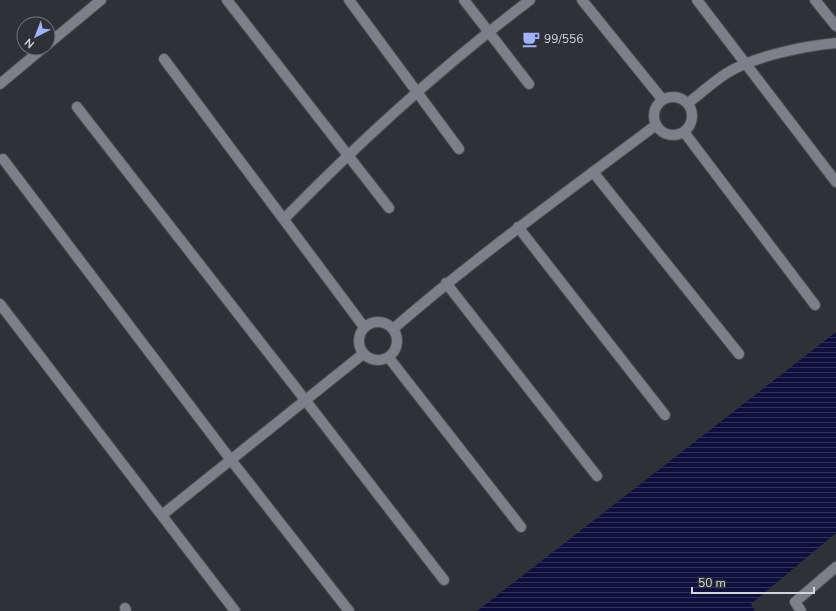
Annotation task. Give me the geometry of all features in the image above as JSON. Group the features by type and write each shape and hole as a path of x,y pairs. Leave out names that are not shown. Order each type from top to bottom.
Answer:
{"street":[{"path":"56,37 101,0"},
{"path":"227,0 346,155 389,208"},
{"path":"350,0 459,149"},
{"path":"464,0 529,84"},
{"path":"284,219 346,155 417,90 530,0"},
{"path":"582,0 662,99"},
{"path":"697,0 836,182"},
{"path":"816,0 836,26"},
{"path":"688,103 727,73 746,64 816,45 836,42"},
{"path":"0,84 33,56"},
{"path":"164,59 364,327"},
{"path":"668,96 676,96 688,103 693,115 689,127 684,132 672,135 665,134 656,125 653,114 655,108 662,99 668,96"},
{"path":"77,107 444,580"},
{"path":"393,329 446,283 518,227 656,125"},
{"path":"684,132 815,304"},
{"path":"3,159 231,460 349,611"},
{"path":"593,172 739,354"},
{"path":"518,227 666,415"},
{"path":"446,283 597,476"},
{"path":"0,304 235,611"},
{"path":"376,322 382,322 393,329 398,341 394,353 389,358 384,360 373,360 364,354 360,348 359,340 364,327 376,322"},
{"path":"162,515 364,354"},
{"path":"389,358 521,527"},
{"path":"801,611 795,602 836,567"}],"shaded area":[{"path":"836,332 836,533 751,604 755,611 477,611"}],"place":[{"name":"99/556","path":"531,39"}]}
